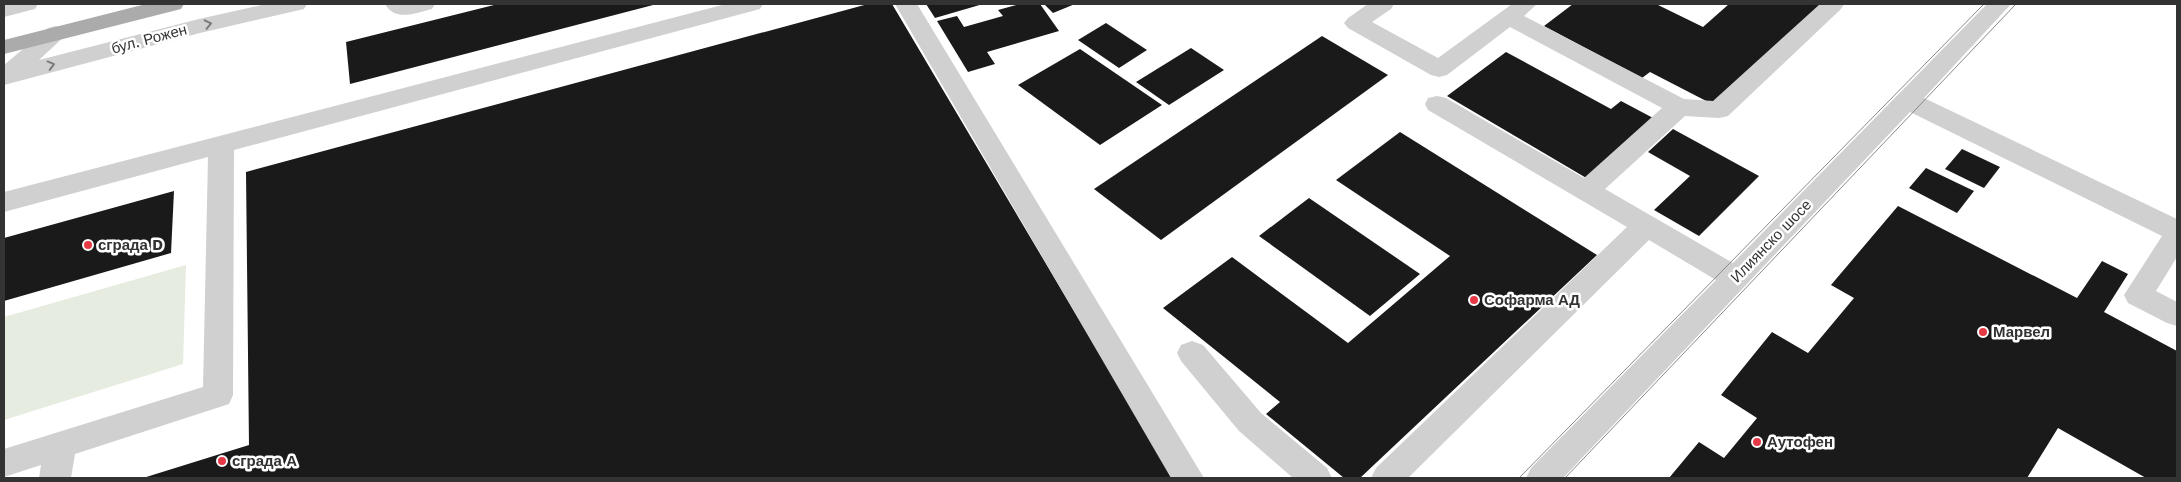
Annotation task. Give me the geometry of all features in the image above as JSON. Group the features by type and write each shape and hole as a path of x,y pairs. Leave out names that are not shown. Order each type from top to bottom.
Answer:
{"main road":[{"name":"бул. Рожен","path":"4,47 172,4"}],"street":[{"path":"4,10 28,4"},
{"name":"бул. Рожен","path":"4,77 199,26 296,4"},
{"path":"396,4 405,8 424,4"},
{"path":"4,202 752,4"},
{"path":"906,4 1188,478"},
{"path":"1383,4 1356,23 1439,69 1517,11 1679,107 1719,110 1833,4"},
{"name":"Илиянско шосе","path":"1542,478 2000,4"},
{"path":"4,77 56,33"},
{"path":"1907,100 2177,233 2138,295 2177,316"},
{"path":"1437,104 1736,278"},
{"path":"1586,191 1679,107"},
{"path":"4,462 218,395 221,144"},
{"path":"1387,478 1646,226"},
{"path":"1192,353 1250,422 1316,478"},
{"path":"55,478 60,445"}],"shaded area":[{"path":"186,265 183,364 4,420 4,317"}],"building":[{"path":"498,4 657,4 350,84 346,42"},
{"path":"868,4 892,4 1173,478 143,478 249,445 246,172"},
{"path":"926,4 983,4 935,18"},
{"path":"1020,4 1040,4 1059,31 987,52 995,64 968,72 937,21 957,16 964,27 1003,16 998,10"},
{"path":"1044,4 1075,4 1053,13"},
{"path":"1573,4 1656,4 1703,27 1729,4 1823,4 1712,104 1650,72 1642,78 1544,26"},
{"path":"1106,23 1147,50 1119,68 1078,40"},
{"path":"1322,36 1388,75 1161,240 1094,189"},
{"path":"1191,48 1224,70 1169,105 1136,82"},
{"path":"1080,49 1162,105 1100,145 1018,85"},
{"path":"1506,52 1611,109 1621,101 1655,119 1588,179 1447,96"},
{"path":"1673,129 1759,176 1699,236 1654,210 1690,176 1648,152"},
{"path":"1400,132 1597,255 1360,478 1344,478 1266,414 1280,402 1163,308 1232,257 1348,343 1450,256 1336,180"},
{"path":"1962,149 2000,167 1984,188 1945,169"},
{"path":"1926,168 1974,191 1957,213 1909,188"},
{"name":"сграда D","path":"174,191 171,253 4,301 4,238"},
{"path":"1309,198 1420,274 1370,316 1259,236"},
{"name":"Марвел","path":"1898,206 2077,298 2102,261 2128,274 2104,312 2177,351 2177,478 2146,478 2058,428 2027,478 1669,478 1699,442 1724,458 1757,418 1721,395 1772,332 1808,353 1854,298 1831,285"}],"tram line":[{"path":"1519,478 1984,4"},
{"path":"1565,478 2016,4"}],"place":[{"name":"сграда D","path":"88,245"},
{"name":"Софарма АД","path":"1474,300"},
{"name":"Марвел","path":"1983,332"},
{"name":"Аутофен","path":"1757,442"},
{"name":"сграда А","path":"222,461"}]}
